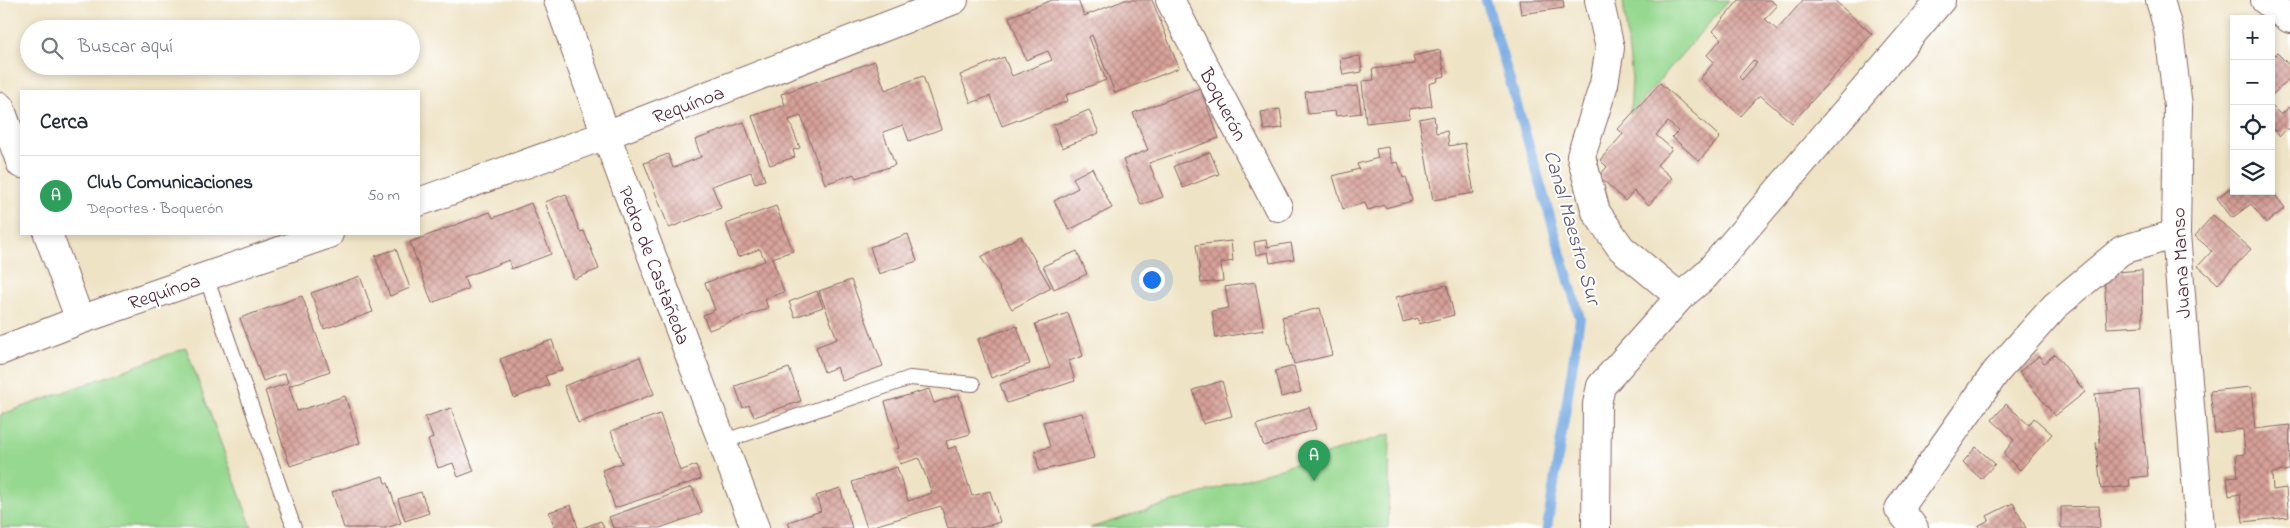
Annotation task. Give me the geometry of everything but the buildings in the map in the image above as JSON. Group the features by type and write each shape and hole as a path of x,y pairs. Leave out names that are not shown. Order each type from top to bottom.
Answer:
{"street":[{"name":"Pedro de Castañeda","path":"558,0 606,136 755,528"},
{"name":"Requínoa","path":"420,202 606,136 954,0"},
{"name":"Boquerón","path":"1170,0 1278,207"},
{"path":"1599,0 1610,48 1604,84 1582,156 1596,212 1621,248 1680,297"},
{"path":"1596,528 1597,404 1601,386 1680,297 1705,276 1941,0"},
{"name":"Juana Manso","path":"2160,0 2169,32 2178,107 2176,234 2200,528"},
{"path":"2267,0 2290,19"},
{"path":"0,107 20,161"},
{"path":"1914,528 1899,509 2003,364 2055,306 2122,250 2176,234"},
{"path":"48,235 80,320"},
{"name":"Requínoa","path":"0,351 80,320 326,235"}],"lane":[{"path":"206,277 294,528"},
{"path":"722,442 910,378 973,384"}],"green space":[{"path":"1623,0 1729,0 1630,114 1632,79"},
{"path":"186,348 252,528 1,528 0,415"},
{"path":"1390,434 1388,528 1090,528"}],"waterway":[{"name":"Canal Maestro Sur","path":"1486,0 1580,318 1547,528"}],"place":[{"name":"Club Comunicaciones","path":"1314,481"}]}
